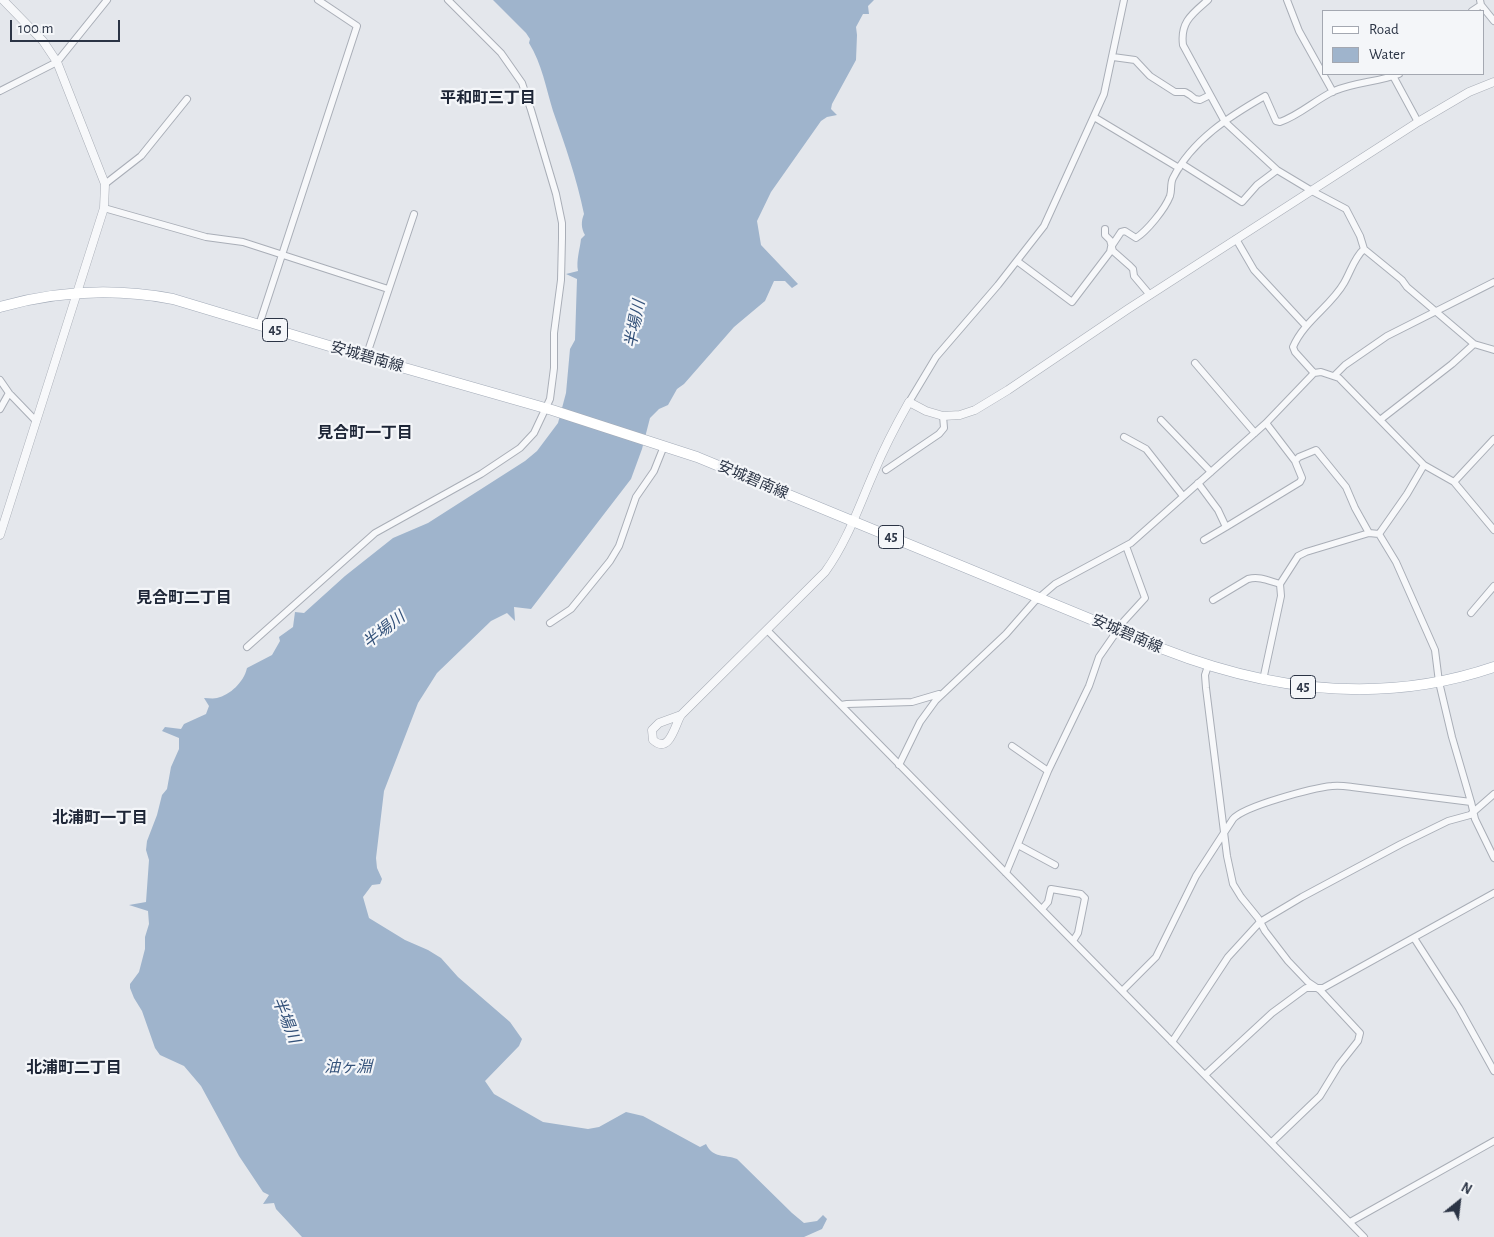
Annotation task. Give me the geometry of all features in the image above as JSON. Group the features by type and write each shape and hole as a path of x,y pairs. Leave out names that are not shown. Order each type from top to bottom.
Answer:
{"main road":[{"name":"安城碧南線","path":"0,307 24,300 77,293 148,294 173,298 366,357 548,409 664,446 732,471 1118,631 1208,666 1263,680 1294,686 1340,690 1388,688 1439,682 1494,667"}],"street":[{"path":"0,535 104,208 105,184 57,62 43,41 2,0"},
{"path":"0,90 57,62 107,0"},
{"path":"259,324 357,26 318,0"},
{"path":"247,647 375,533 481,474 520,448 534,433 548,409 554,368 554,333 561,280 562,223 556,194 522,82 501,53 448,0"},
{"path":"681,714 825,572 838,552 853,522 880,458 908,402 936,357 1044,226 1107,88 1124,0"},
{"path":"1208,0 1189,17 1183,28 1182,38 1183,45 1225,122 1277,170 1346,209 1360,236 1364,249 1474,344 1494,350"},
{"path":"1287,0 1302,37 1322,71"},
{"path":"1481,2 1494,21"},
{"path":"1113,57 1135,60 1140,63 1150,76 1175,92 1185,92 1200,100 1210,95"},
{"path":"1324,75 1334,92"},
{"path":"1017,261 1072,302 1110,252 1111,247 1121,232 1125,231 1136,238 1142,234 1168,202 1171,183 1190,152 1242,109 1265,96 1276,121 1280,122 1303,111 1334,92 1356,83 1391,75"},
{"path":"1395,75 1418,122"},
{"path":"908,402 926,411 943,416 960,415 975,410 1418,122 1468,92 1494,82"},
{"path":"105,184 141,156 187,99"},
{"path":"1094,117 1242,202 1258,185 1277,170"},
{"path":"104,208 206,237 243,242 388,288"},
{"path":"366,357 414,214"},
{"path":"1105,229 1104,235 1110,240 1113,251 1133,269 1134,276 1150,295"},
{"path":"1236,239 1254,270 1306,326"},
{"path":"1314,373 1293,349 1294,343 1306,326 1340,289 1364,249"},
{"path":"1334,376 1345,365 1387,336 1494,282"},
{"path":"1380,420 1452,364 1474,344"},
{"path":"1195,363 1255,433"},
{"path":"899,765 924,715 943,692 956,683 1006,634 1039,598 1055,584 1126,546 1266,423 1314,373 1321,372 1334,376 1342,382 1424,465 1454,482 1494,530"},
{"path":"0,380 9,393 36,422"},
{"path":"0,409 9,393"},
{"path":"886,470 942,432 943,416"},
{"path":"1161,420 1211,472"},
{"path":"1204,540 1300,482 1302,478 1295,461 1274,431 1266,423"},
{"path":"1124,437 1146,449 1183,496"},
{"path":"1454,482 1494,439"},
{"path":"550,623 562,617 571,609 610,561 619,546 636,497 654,471 664,446"},
{"path":"1295,461 1299,457 1316,450 1346,487 1354,508 1369,533"},
{"path":"1379,534 1407,494 1424,465"},
{"path":"1198,483 1218,510 1226,527"},
{"path":"1263,680 1281,596 1280,584 1295,559 1301,554 1369,533 1379,534"},
{"path":"1379,534 1396,562 1435,650 1439,682 1473,812 1494,858"},
{"path":"1006,874 1048,771 1089,686 1099,657 1124,621 1146,598 1126,546"},
{"path":"1213,600 1248,579 1260,577 1280,584"},
{"path":"1471,613 1494,586"},
{"path":"767,630 1364,1237"},
{"path":"1208,666 1205,675 1206,688 1227,856 1233,884 1288,961 1358,1030 1360,1037 1339,1065 1320,1096 1272,1142"},
{"path":"842,706 847,704 912,702 943,692"},
{"path":"1012,746 1048,771"},
{"path":"1122,992 1156,957 1196,876 1237,815 1251,808 1333,786 1471,802"},
{"path":"1172,1042 1228,957 1260,922 1302,897 1401,844 1448,821 1470,815 1494,794"},
{"path":"1018,845 1055,865"},
{"path":"1042,910 1048,902 1051,889 1081,894 1085,898 1078,933 1073,941"},
{"path":"1205,1075 1272,1013 1306,988 1323,988 1494,893"},
{"path":"1414,938 1459,1008 1494,1071"},
{"path":"1350,1222 1494,1141"}],"water":[{"name":"油ヶ淵","path":"493,0 874,0 868,6 869,14 863,14 856,27 856,60 832,104 831,109 837,115 827,117 821,121 771,192 757,221 761,245 798,284 792,288 785,281 774,281 765,301 734,327 684,384 677,389 668,405 659,409 650,418 642,449 631,479 531,609 514,607 515,621 507,613 491,621 437,673 418,703 384,791 376,858 377,868 382,879 380,884 372,885 363,897 369,918 405,940 441,958 458,977 510,1022 522,1039 519,1046 485,1081 494,1094 543,1122 588,1129 599,1127 626,1112 643,1116 700,1147 706,1144 716,1154 737,1159 804,1223 817,1221 823,1215 827,1219 822,1229 804,1237 302,1237 276,1209 274,1203 263,1204 269,1195 263,1192 239,1156 201,1086 184,1066 160,1055 155,1048 142,1011 130,988 130,984 139,972 149,924 148,911 129,905 146,902 149,860 146,850 147,841 162,795 167,789 171,767 179,749 179,738 162,731 165,727 181,729 184,724 206,714 209,706 204,698 215,698 227,694 240,683 247,668 272,655 280,641 279,637 293,627 295,612 304,613 345,576 393,538 428,523 525,461 537,451 558,423 566,393 570,349 575,340 577,279 566,274 578,271 581,239 585,235 582,225 584,214 578,188 540,68 529,43 530,39"}],"district":[{"name":"平和町三丁目","path":"488,98"},
{"name":"見合町一丁目","path":"365,433"},
{"name":"見合町二丁目","path":"184,598"},
{"name":"北浦町一丁目","path":"100,818"},
{"name":"北浦町二丁目","path":"74,1068"}],"water label":[{"name":"半場川","path":"635,324"},
{"name":"半場川","path":"384,630"},
{"name":"半場川","path":"286,1020"}]}
